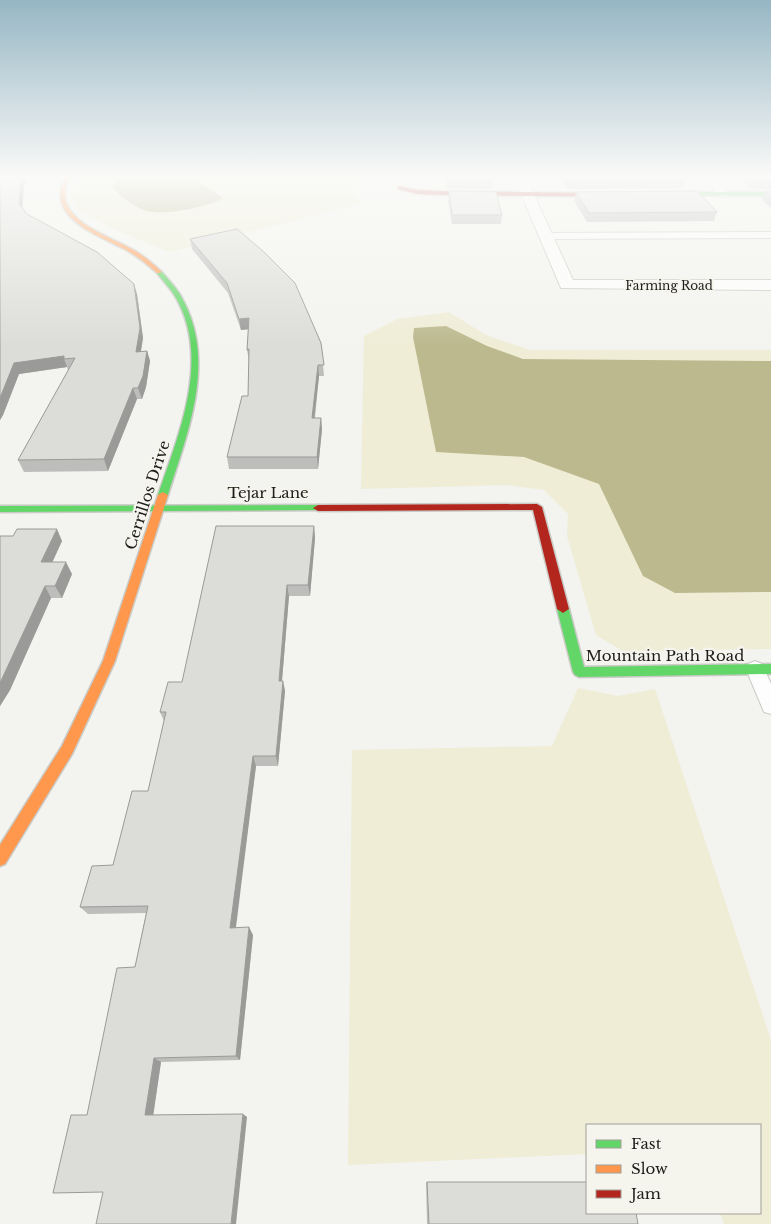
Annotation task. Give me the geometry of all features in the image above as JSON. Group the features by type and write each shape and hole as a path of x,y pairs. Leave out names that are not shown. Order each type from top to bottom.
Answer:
{"street":[{"name":"Cerrillos Drive","path":"0,859 67,750 109,661 193,397 197,359 192,327 180,299 163,276 152,266 100,232"},
{"path":"543,232 545,236"},
{"name":"Farming Road","path":"545,236 567,285 771,285"},
{"name":"Tejar Lane","path":"0,509 536,507"},
{"name":"Mountain Path Road","path":"536,507 579,672 763,669"}],"lane":[{"path":"545,236 771,235"},
{"path":"763,669 771,706"}],"shaded area":[{"path":"121,232 248,232 169,252"},
{"path":"449,312 486,335 530,350 771,350 771,649 623,651 596,635 567,536 568,514 544,490 507,485 361,489 364,336 397,319"},
{"path":"446,326 487,346 523,359 771,361 771,592 675,593 643,576 599,484 524,457 436,452 413,337 414,328"},
{"path":"578,688 618,696 655,689 771,1040 771,1224 724,1224 720,1214 761,1214 761,1124 586,1124 586,1154 348,1165 352,750 552,746"}],"building":[{"path":"0,232 60,232 97,252 134,284 140,328 136,352 147,351 143,376 138,388 133,388 104,459 18,460 75,358 64,359 64,356 14,363 0,398"},
{"path":"222,232 241,232 295,283 321,343 324,365 318,365 312,418 321,418 317,457 227,457 242,396 248,396 249,349 247,350 249,318 239,319 227,283 190,239"},
{"path":"216,526 314,526 308,585 287,585 279,681 283,681 276,756 253,756 230,928 249,927 236,1056 154,1058 145,1115 243,1114 231,1224 96,1224 103,1192 53,1193 71,1115 87,1115 117,968 135,967 148,906 80,907 92,866 113,865 132,791 148,791 166,712 160,712 168,682 182,682"},
{"path":"17,529 57,529 41,562 66,562 55,586 45,586 0,683 0,536 13,536"},
{"path":"427,1182 586,1182 586,1214 636,1214 638,1224 429,1224"}],"traffic: fast":[{"path":"159,272 179,297 190,324 195,352 194,380 189,409 182,438 163,495"},
{"path":"0,509 318,508"},
{"path":"563,609 579,672 771,669"}],"traffic: slow":[{"path":"95,232 141,257 159,272"},
{"path":"0,859 67,750 109,661 163,495"}],"traffic: jam":[{"path":"318,508 537,507 563,609"}]}
